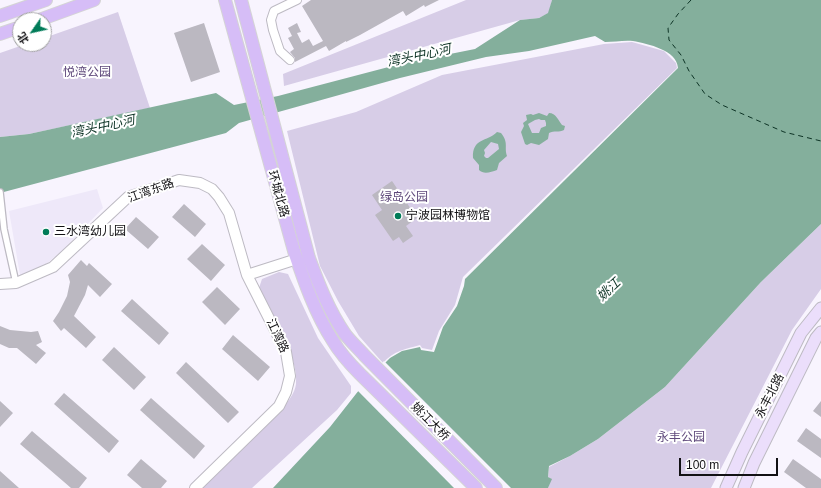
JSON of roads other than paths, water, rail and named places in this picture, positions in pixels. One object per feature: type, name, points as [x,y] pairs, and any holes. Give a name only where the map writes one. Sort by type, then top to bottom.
[{"type":"main road","points":[[52,15],[94,0]]},
{"type":"main road","name":"环城北路","points":[[225,0],[273,177],[306,286],[333,341],[346,359],[360,374]]},
{"type":"main road","name":"环城北路","points":[[241,0],[309,258],[322,294],[346,334],[364,355]]},
{"type":"main road","points":[[0,16],[42,1]]},
{"type":"main road","points":[[0,34],[12,30]]},
{"type":"main road","name":"永丰北路","points":[[726,488],[801,333],[821,308]]},
{"type":"main road","name":"永丰北路","points":[[744,488],[754,464],[816,338],[821,332]]},
{"type":"main road","name":"姚江大桥","points":[[364,355],[496,488]]},
{"type":"main road","name":"姚江大桥","points":[[360,374],[476,488]]},
{"type":"street","points":[[290,60],[280,51],[271,20],[274,11],[297,0]]},
{"type":"street","name":"江湾东路","points":[[0,284],[16,283],[53,267],[128,197],[179,180],[200,183],[212,189],[219,197],[229,213],[247,275]]},
{"type":"street","points":[[0,192],[4,228],[16,283]]},
{"type":"street","points":[[247,275],[297,259]]},
{"type":"street","name":"江湾路","points":[[195,488],[279,406],[286,392],[290,376],[286,352],[247,275]]},
{"type":"water","points":[[552,0],[821,0],[821,224],[761,282],[665,387],[598,439],[570,456],[549,466],[548,477],[552,479],[548,488],[273,488],[330,427],[363,385],[390,358],[402,351],[420,347],[421,350],[434,352],[443,327],[457,306],[465,279],[678,68],[673,57],[667,52],[654,46],[633,41],[605,42],[595,36],[529,51],[486,57],[400,78],[239,123],[226,133],[0,193],[0,137],[29,134],[216,93],[234,105],[278,96],[400,64],[475,49],[520,20],[539,18],[548,13]]},
{"type":"water","points":[[539,113],[547,116],[551,113],[557,117],[562,125],[565,126],[564,130],[549,133],[548,139],[539,145],[531,143],[527,145],[525,144],[521,132],[524,126],[523,123],[527,120],[526,115]],"holes":[[[535,120],[545,120],[546,126],[541,128],[539,133],[532,133],[528,124]]]},
{"type":"water","points":[[497,132],[501,133],[503,136],[506,142],[507,156],[499,163],[497,170],[488,173],[481,172],[479,170],[479,165],[473,158],[473,152],[475,147],[481,141]],"holes":[[[491,142],[498,144],[499,149],[486,158],[484,156],[484,150]]]},
{"type":"place","name":"宁波园林博物馆","points":[[398,216]]},
{"type":"place","name":"三水湾幼儿园","points":[[46,232]]},
{"type":"water label","name":"湾头中心河","points":[[419,56]]},
{"type":"water label","name":"湾头中心河","points":[[103,127]]},
{"type":"water label","name":"姚江","points":[[609,290]]},
{"type":"park label","name":"悦湾公园","points":[[87,73]]},
{"type":"park label","name":"绿岛公园","points":[[404,198]]},
{"type":"park label","name":"永丰公园","points":[[681,438]]}]
